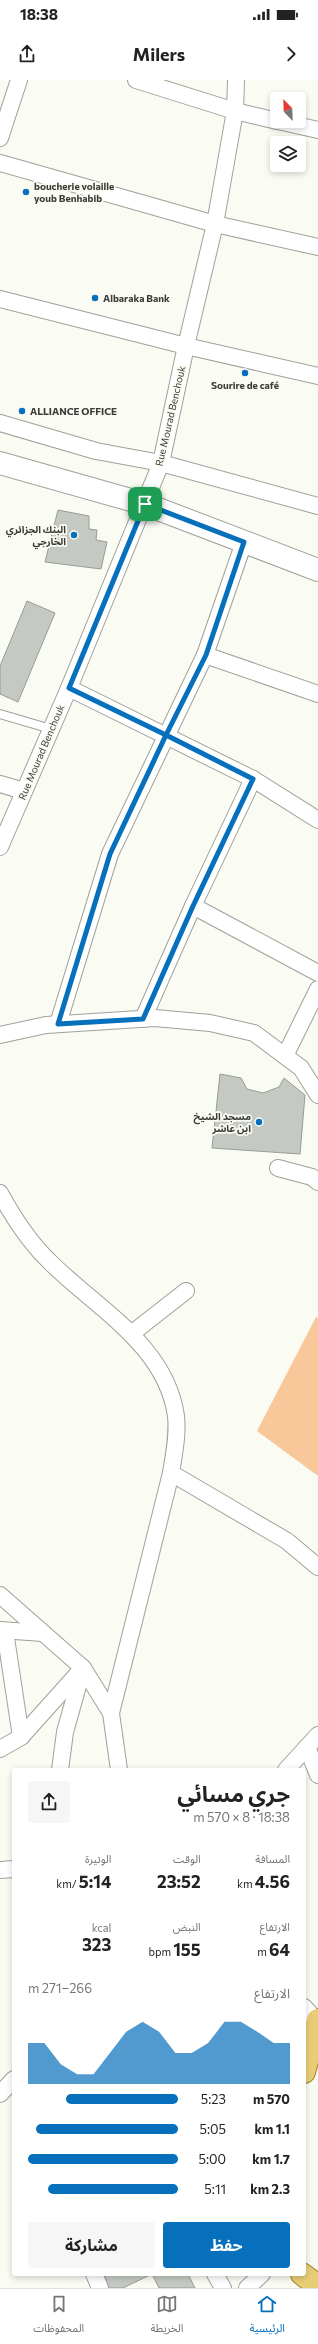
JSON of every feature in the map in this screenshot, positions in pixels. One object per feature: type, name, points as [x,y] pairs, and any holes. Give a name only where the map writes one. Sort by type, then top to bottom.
[{"type":"main road","points":[[0,463],[145,504],[318,570]]},
{"type":"main road","points":[[306,2061],[314,2017]]},
{"type":"main road","points":[[293,2276],[293,2288]]},
{"type":"main road","points":[[305,2276],[318,2286]]},
{"type":"street","points":[[0,138],[19,80]]},
{"type":"street","points":[[136,80],[235,112],[270,120]]},
{"type":"street","name":"Rue Mourad Benchouk","points":[[0,846],[69,688],[161,463],[186,346],[215,224],[235,112],[236,80]]},
{"type":"street","points":[[306,127],[318,130]]},
{"type":"street","points":[[0,163],[215,224],[318,247]]},
{"type":"street","points":[[0,299],[186,346],[318,376]]},
{"type":"street","points":[[0,423],[96,451],[161,463],[318,506]]},
{"type":"street","points":[[58,1024],[110,854],[166,735],[206,655],[244,542]]},
{"type":"street","points":[[206,655],[318,694]]},
{"type":"street","points":[[69,688],[253,779],[318,820]]},
{"type":"street","points":[[143,1019],[193,906],[253,779]]},
{"type":"street","points":[[0,784],[24,791]]},
{"type":"street","points":[[193,906],[318,973]]},
{"type":"street","points":[[285,1056],[318,989]]},
{"type":"street","points":[[0,1035],[46,1025],[58,1024],[143,1019],[210,1022],[254,1033],[301,1068],[318,1095]]},
{"type":"street","points":[[301,1068],[318,1072]]},
{"type":"street","points":[[278,1168],[312,1177],[318,1182]]},
{"type":"street","points":[[0,1193],[10,1212],[49,1261],[131,1334],[159,1369],[171,1395],[176,1416],[176,1438],[171,1473],[111,1713],[119,1768]]},
{"type":"street","points":[[131,1334],[186,1291]]},
{"type":"street","points":[[171,1473],[287,1541],[318,1567]]},
{"type":"street","points":[[0,1595],[83,1668],[111,1713]]},
{"type":"street","points":[[21,1737],[2,1631],[43,1633]]},
{"type":"street","points":[[0,1749],[21,1737],[83,1668]]},
{"type":"street","points":[[60,1768],[65,1732],[83,1668]]},
{"type":"street","points":[[288,1768],[318,1735]]},
{"type":"street","points":[[307,1747],[318,1775]]},
{"type":"street","points":[[0,1870],[12,1869]]},
{"type":"street","points":[[0,2094],[12,2081]]},
{"type":"street","points":[[95,2276],[100,2288]]},
{"type":"street","points":[[216,2276],[223,2288]]},
{"type":"street","points":[[247,2288],[260,2276]]},
{"type":"lane","points":[[0,714],[51,729]]},
{"type":"shaded area","points":[[316,1317],[318,1318],[318,1476],[257,1431]]},
{"type":"building","name":"البنك الجزائري الخارجي","points":[[58,510],[89,516],[89,529],[97,530],[96,540],[107,542],[101,569],[45,562]]},
{"type":"building","points":[[27,601],[55,613],[18,702],[0,694],[0,666]]},
{"type":"building","name":"مسجد الشيخ ابن عاشر","points":[[220,1074],[241,1078],[247,1089],[263,1093],[279,1087],[284,1078],[305,1095],[300,1154],[212,1148]]},
{"type":"building","points":[[105,2276],[148,2276],[123,2288],[109,2288]]},
{"type":"building","points":[[153,2276],[189,2276],[195,2288],[159,2288]]},
{"type":"place","name":"boucherie volaille youb Benhabib","points":[[26,192]]},
{"type":"place","name":"Albaraka Bank","points":[[95,298]]},
{"type":"place","name":"Sourire de café","points":[[245,373]]},
{"type":"place","name":"ALLIANCE OFFICE","points":[[22,411]]},
{"type":"place","name":"البنك الجزائري الخارجي","points":[[74,535]]},
{"type":"place","name":"مسجد الشيخ ابن عاشر","points":[[259,1122]]},
{"type":"route","points":[[145,504],[69,688],[166,735],[110,854],[58,1024],[143,1019],[193,906],[253,779],[166,735],[206,655],[244,542],[145,504]]}]
